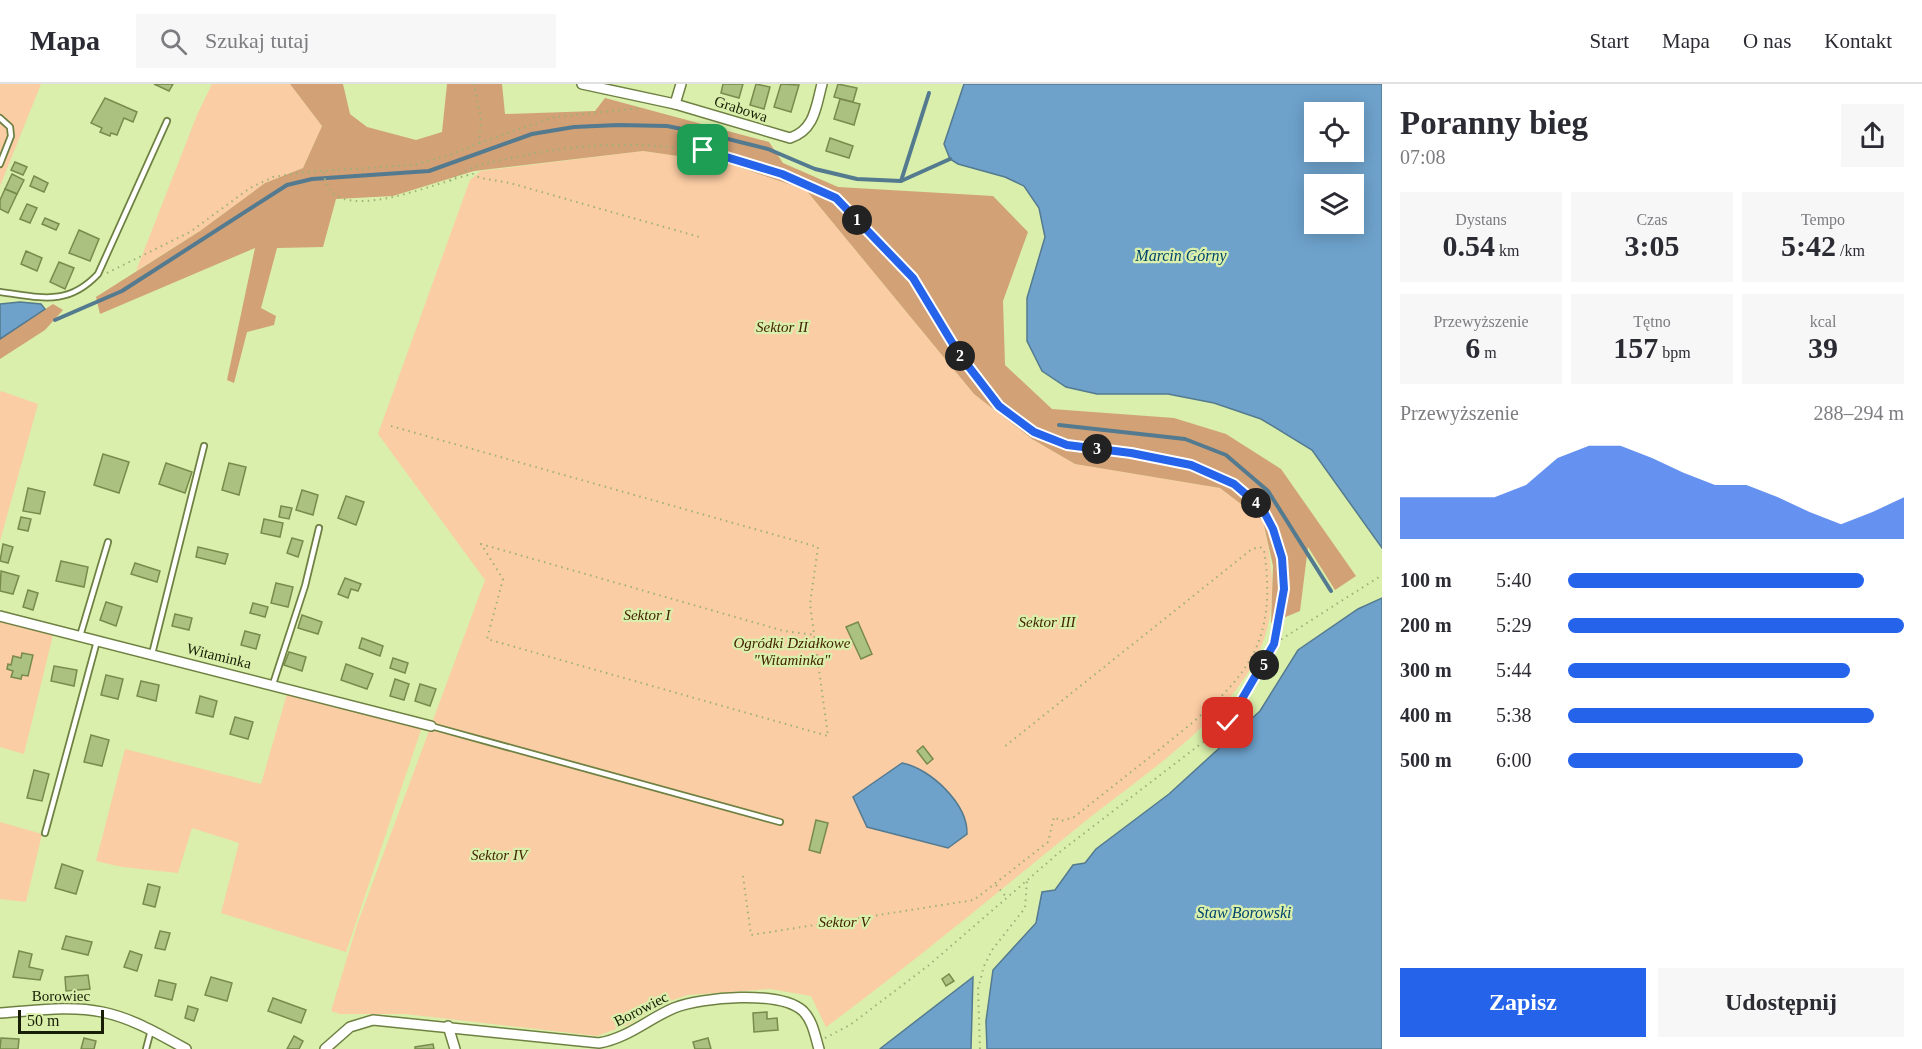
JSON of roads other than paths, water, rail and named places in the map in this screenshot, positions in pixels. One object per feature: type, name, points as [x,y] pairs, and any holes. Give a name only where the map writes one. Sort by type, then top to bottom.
[{"type":"street","name":"Grabowa","points":[[582,84],[675,104],[790,138],[806,130],[811,123],[822,84]]},
{"type":"street","points":[[675,104],[681,84]]},
{"type":"street","name":"Witaminka","points":[[0,616],[431,726]]},
{"type":"street","name":"Borowiec","points":[[325,1049],[344,1030],[367,1021],[448,1026],[599,1043],[624,1036],[667,1012],[687,1004],[769,999],[785,1000],[801,1010],[810,1020],[818,1046]]},
{"type":"street","name":"Borowiec","points":[[0,1013],[94,1011],[117,1016],[151,1030],[186,1049]]},
{"type":"street","points":[[448,1026],[455,1049]]},
{"type":"lane","points":[[0,118],[10,127],[11,136],[0,164]]},
{"type":"lane","points":[[0,292],[37,297],[63,296],[82,290],[98,274],[167,121]]},
{"type":"lane","points":[[152,654],[204,446]]},
{"type":"lane","points":[[273,684],[305,586],[320,528]]},
{"type":"lane","points":[[80,636],[108,542]]},
{"type":"lane","points":[[45,833],[97,641]]},
{"type":"lane","points":[[431,726],[780,822]]},
{"type":"lane","points":[[146,1049],[151,1030]]},
{"type":"water","name":"Marcin Górny","points":[[964,84],[1382,84],[1382,548],[1312,450],[1261,419],[1214,403],[1168,394],[1097,394],[1066,387],[1042,371],[1027,341],[1027,298],[1045,237],[1039,208],[1024,186],[1005,177],[958,164],[950,159],[944,144]]},
{"type":"water","points":[[20,302],[41,304],[45,309],[0,339],[0,304]]},
{"type":"water","name":"Staw Borowski","points":[[1382,598],[1382,1049],[987,1049],[986,1021],[993,970],[1036,923],[1042,892],[1055,890],[1073,865],[1085,863],[1096,849],[1169,794],[1260,711],[1298,650],[1358,609]]},
{"type":"water","points":[[902,763],[913,766],[935,780],[945,789],[961,811],[966,823],[967,834],[948,848],[867,827],[853,797]]},
{"type":"water","points":[[973,977],[971,1049],[880,1049],[881,1048]]},
{"type":"waterway","points":[[901,181],[929,93]]},
{"type":"waterway","points":[[55,320],[122,291],[287,185],[312,179],[429,171],[532,134],[574,127],[667,126],[768,149],[815,169],[857,179],[901,181],[950,159]]},
{"type":"waterway","points":[[1059,425],[1185,439],[1226,455],[1268,491],[1331,591]]},
{"type":"park label","name":"Sektor II","points":[[782,327]]},
{"type":"park label","name":"Sektor I","points":[[647,615]]},
{"type":"park label","name":"Sektor III","points":[[1047,622]]},
{"type":"park label","name":"Ogródki Działkowe \"Witaminka\"","points":[[792,652]]},
{"type":"park label","name":"Sektor IV","points":[[499,855]]},
{"type":"park label","name":"Sektor V","points":[[844,922]]}]
